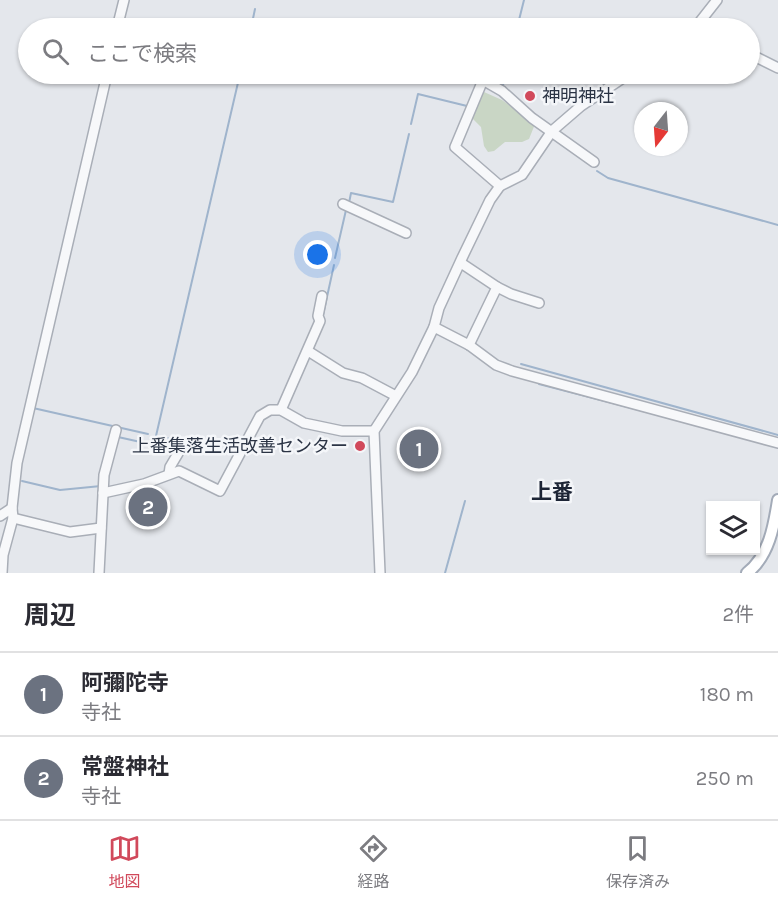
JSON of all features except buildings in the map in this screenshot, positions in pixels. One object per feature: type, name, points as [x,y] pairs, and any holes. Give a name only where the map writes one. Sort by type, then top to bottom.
[{"type":"main road","points":[[747,573],[759,569],[775,521],[778,500]]},
{"type":"street","points":[[120,18],[124,0]]},
{"type":"street","points":[[704,18],[717,0]]},
{"type":"street","points":[[760,59],[778,68]]},
{"type":"street","points":[[2,573],[3,555],[13,519],[17,463],[105,84]]},
{"type":"street","points":[[481,84],[455,147],[500,186]]},
{"type":"street","points":[[490,84],[502,91],[532,118],[594,162]]},
{"type":"street","points":[[380,573],[374,431],[412,372],[434,327],[439,308],[490,200],[500,186],[522,175],[552,131],[581,106],[614,84]]},
{"type":"street","points":[[343,204],[406,232]]},
{"type":"street","points":[[461,263],[497,287],[539,303]]},
{"type":"street","points":[[469,345],[497,287]]},
{"type":"street","points":[[280,410],[320,321],[318,316],[322,296]]},
{"type":"street","points":[[434,327],[469,345],[496,365],[512,371],[778,443]]},
{"type":"street","points":[[308,351],[343,373],[362,378],[396,396]]},
{"type":"street","points":[[104,493],[144,484],[179,471],[220,491],[260,416],[270,410],[280,410],[304,423],[342,431],[374,431]]},
{"type":"street","points":[[99,573],[104,475],[116,430]]},
{"type":"street","points":[[169,474],[170,467],[183,446]]},
{"type":"street","points":[[0,516],[12,508]]},
{"type":"street","points":[[13,519],[70,532],[101,528]]},
{"type":"green space","points":[[484,92],[502,100],[535,124],[529,139],[522,142],[505,142],[494,151],[488,152],[484,146],[481,127],[471,117]]},
{"type":"waterway","points":[[520,18],[524,0]]},
{"type":"waterway","points":[[253,18],[255,9]]},
{"type":"waterway","points":[[156,436],[238,84]]},
{"type":"waterway","points":[[411,124],[418,94],[467,106],[469,103]]},
{"type":"waterway","points":[[349,203],[351,193],[393,202],[409,134]]},
{"type":"waterway","points":[[597,171],[608,178],[778,225]]},
{"type":"waterway","points":[[335,258],[346,210]]},
{"type":"waterway","points":[[323,315],[334,265]]},
{"type":"waterway","points":[[521,364],[778,435]]},
{"type":"waterway","points":[[539,384],[647,412]]},
{"type":"waterway","points":[[33,408],[148,434]]},
{"type":"waterway","points":[[118,437],[154,445]]},
{"type":"waterway","points":[[163,437],[180,442]]},
{"type":"waterway","points":[[108,478],[112,460]]},
{"type":"waterway","points":[[22,481],[60,490],[101,486]]},
{"type":"waterway","points":[[445,573],[465,501]]},
{"type":"place","name":"神明神社","points":[[530,96]]},
{"type":"place","name":"上番集落生活改善センター","points":[[360,446]]},
{"type":"place","name":"阿彌陀寺","points":[[419,449]]},
{"type":"place","name":"常盤神社","points":[[148,507]]},
{"type":"district","name":"上番","points":[[552,492]]}]
